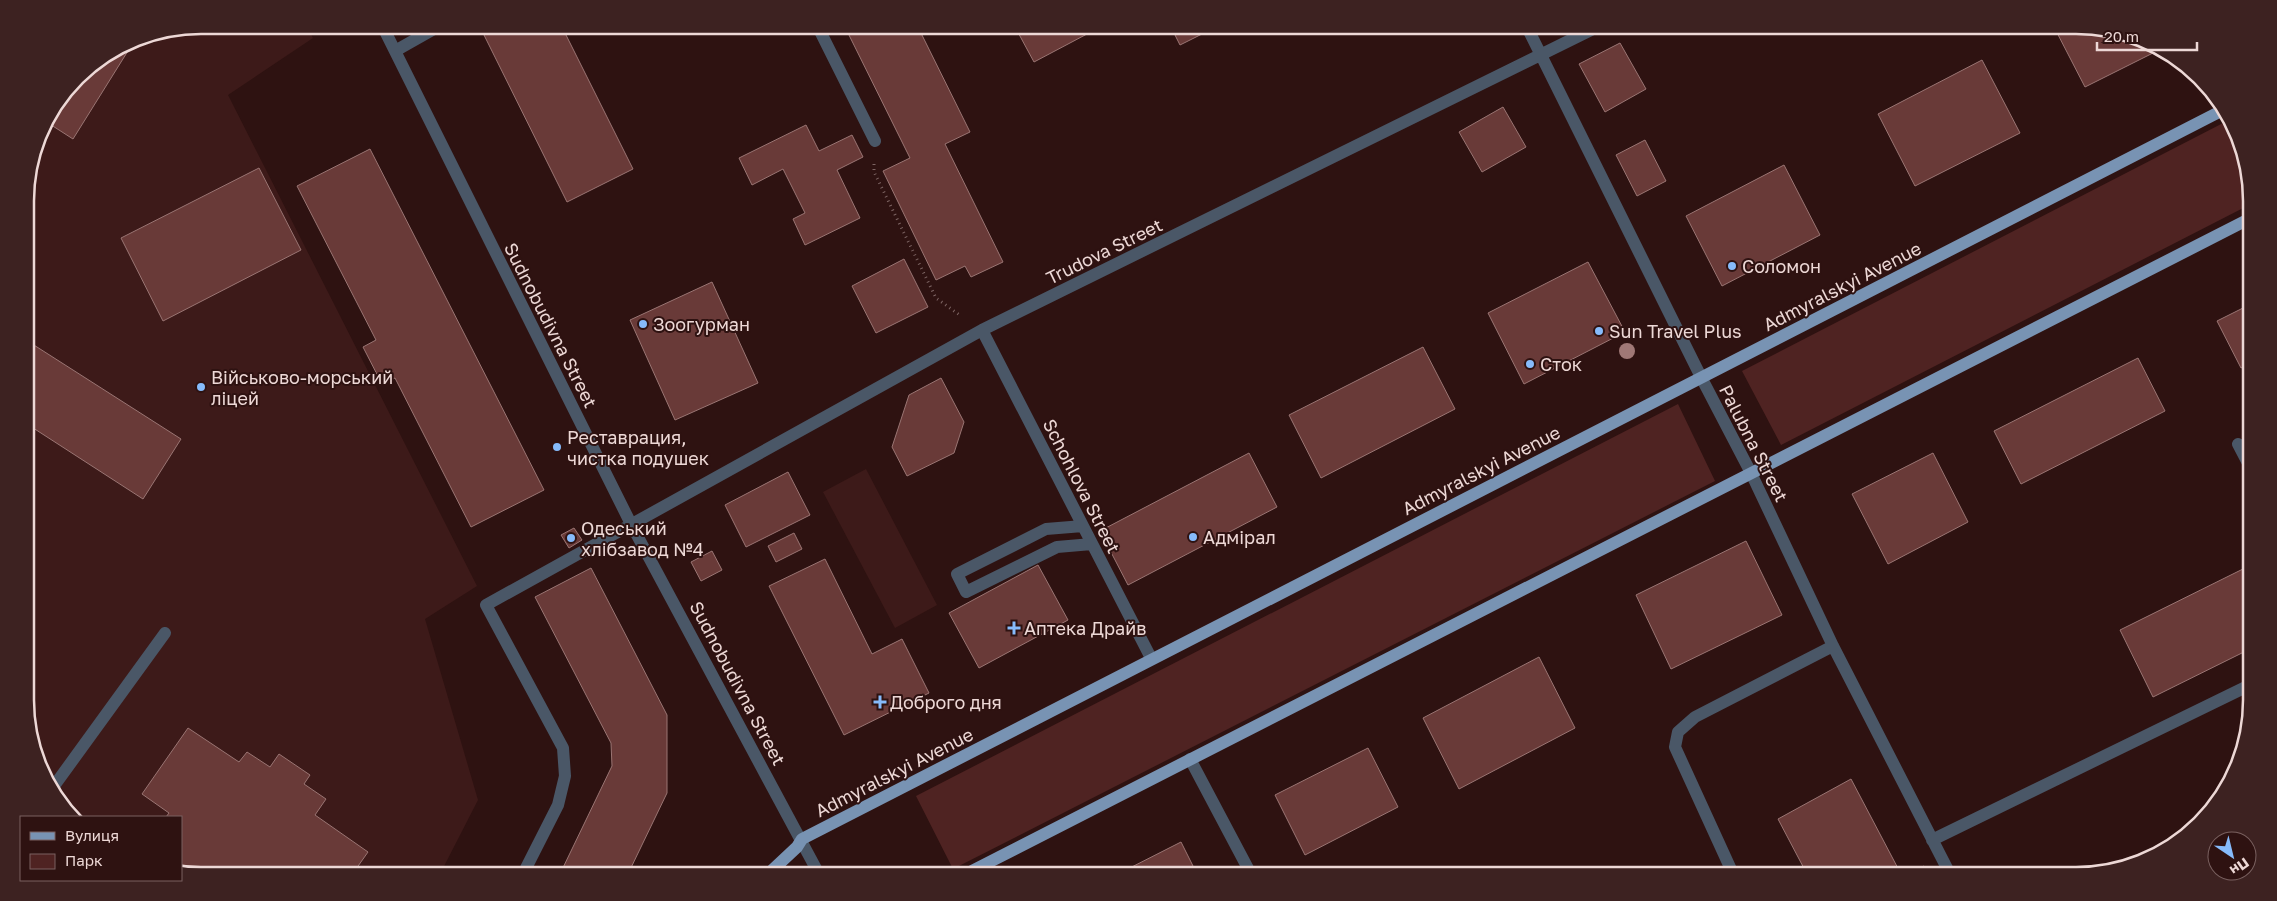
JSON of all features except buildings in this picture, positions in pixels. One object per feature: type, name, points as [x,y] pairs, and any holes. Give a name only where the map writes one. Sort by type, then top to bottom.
[{"type":"main road","name":"Admyralskyi Avenue","points":[[776,867],[797,847],[802,839],[1151,658],[2218,112]]},
{"type":"main road","points":[[980,867],[2243,222]]},
{"type":"street","name":"Sudnobudivna Street","points":[[386,34],[632,524],[816,867]]},
{"type":"street","points":[[394,51],[425,34]]},
{"type":"street","points":[[822,34],[875,141]]},
{"type":"street","name":"Palubna Street","points":[[1531,34],[1701,377],[1751,473],[1833,646],[1946,867]]},
{"type":"street","name":"Trudova Street","points":[[526,867],[558,804],[565,776],[563,748],[486,605],[982,330],[1583,34]]},
{"type":"street","name":"Schohlova Street","points":[[982,330],[1151,658]]},
{"type":"street","points":[[2238,444],[2243,454]]},
{"type":"street","points":[[1083,526],[1046,529],[956,574],[966,592],[1057,546],[1092,544]]},
{"type":"street","points":[[56,783],[164,633]]},
{"type":"street","points":[[1730,867],[1675,747],[1678,732],[1695,717],[1833,646]]},
{"type":"street","points":[[1932,840],[2243,688]]},
{"type":"street","points":[[1190,759],[1247,867]]},
{"type":"path","points":[[875,141],[874,172],[936,298],[982,330]]},
{"type":"shaded area","name":"Військово-морський ліцей","points":[[190,34],[311,34],[313,38],[228,95],[477,586],[425,619],[478,800],[444,867],[197,867],[182,816],[81,816],[62,793],[51,774],[37,733],[34,711],[35,179],[39,157],[46,137],[68,99],[91,75],[127,51],[157,39]]},
{"type":"shaded area","points":[[866,469],[937,605],[895,628],[823,492]]},
{"type":"green space","points":[[2224,123],[2231,137],[2238,157],[2242,179],[2243,208],[1781,445],[1742,371]]},
{"type":"green space","points":[[1678,404],[1715,481],[957,867],[952,867],[916,796]]},
{"type":"place","name":"Соломон","points":[[1732,266]]},
{"type":"place","name":"Зоогурман","points":[[643,324]]},
{"type":"place","name":"Sun Travel Plus","points":[[1599,331]]},
{"type":"place","name":"Сток","points":[[1530,364]]},
{"type":"place","name":"Військово-морський ліцей","points":[[201,387]]},
{"type":"place","name":"Реставрация, чистка подушек","points":[[557,447]]},
{"type":"place","name":"Адмірал","points":[[1193,537]]},
{"type":"place","name":"Одеський хлібзавод №4","points":[[571,538]]},
{"type":"place","name":"Аптека Драйв","points":[[1014,628]]},
{"type":"place","name":"Доброго дня","points":[[880,702]]}]
